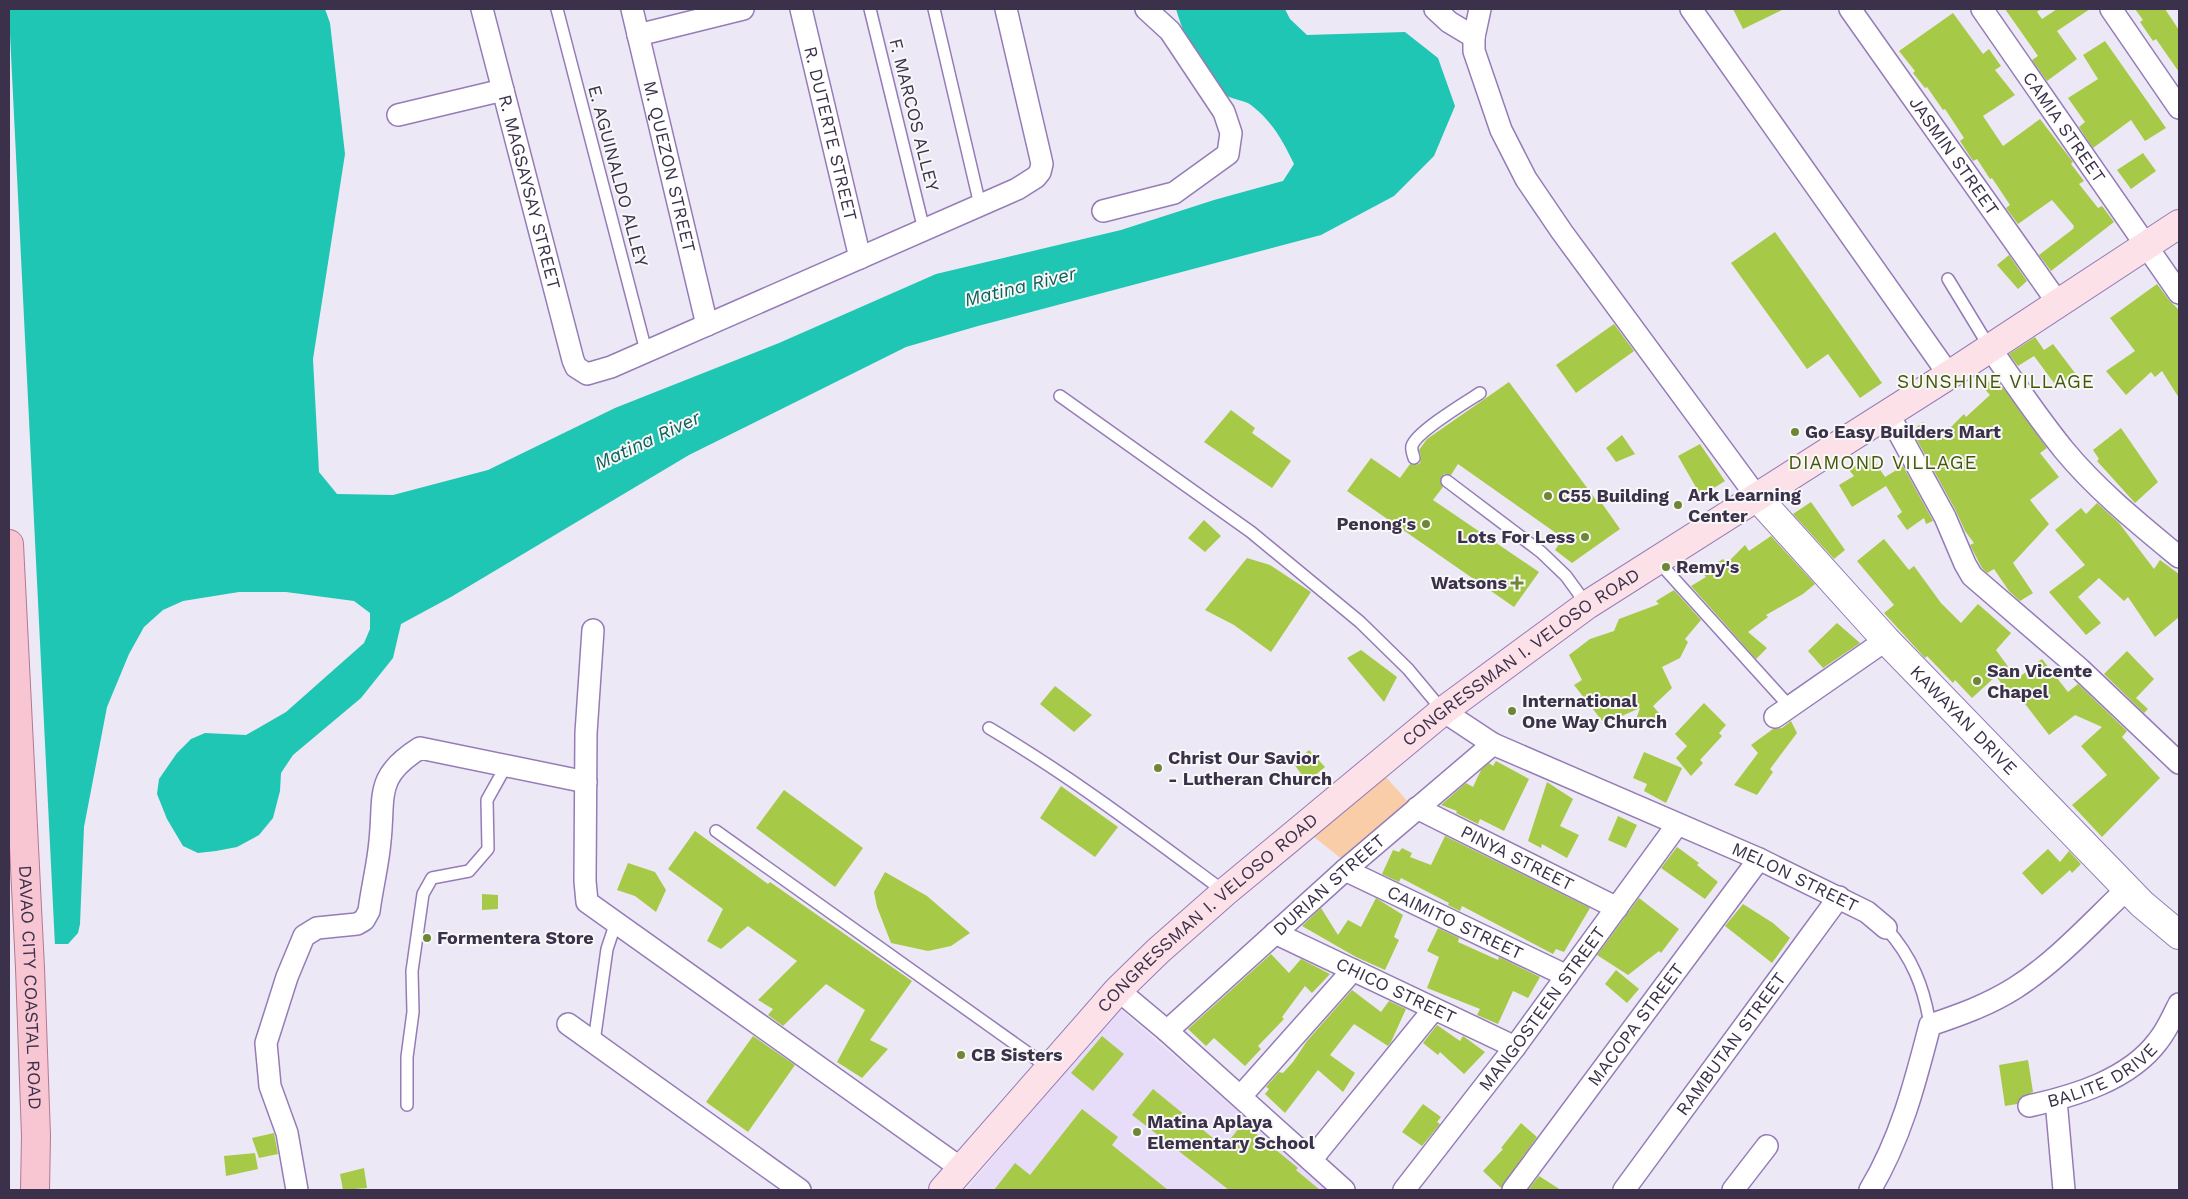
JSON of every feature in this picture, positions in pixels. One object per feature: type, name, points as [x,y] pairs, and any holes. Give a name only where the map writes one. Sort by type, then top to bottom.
[{"type":"main road","name":"CONGRESSMAN I. VELOSO ROAD","points":[[952,1184],[1118,990],[1158,950],[1443,711],[1587,605],[1949,375],[2179,224]]},
{"type":"main road","name":"DAVAO CITY COASTAL ROAD","points":[[9,544],[30,968],[36,1136],[35,1190]]},
{"type":"street","name":"R. MAGSAYSAY STREET","points":[[482,9],[573,360],[581,373],[594,374],[646,351]]},
{"type":"street","name":"M. QUEZON STREET","points":[[632,9],[707,325]]},
{"type":"street","points":[[638,35],[743,9]]},
{"type":"street","name":"R. DUTERTE STREET","points":[[801,9],[860,258]]},
{"type":"street","points":[[646,351],[980,206],[1024,185],[1036,177],[1040,172],[1042,164],[1006,9]]},
{"type":"street","points":[[1103,211],[1174,193],[1228,154],[1231,133],[1224,112],[1170,30],[1146,9]]},
{"type":"street","points":[[1435,9],[1449,22],[1474,37]]},
{"type":"street","points":[[1480,9],[1474,37],[1474,51],[1501,130],[1526,179],[1562,232],[1756,497]]},
{"type":"street","points":[[1691,9],[1949,375]]},
{"type":"street","name":"JASMIN STREET","points":[[1850,9],[2058,302]]},
{"type":"street","name":"CAMIA STREET","points":[[1982,9],[2179,293]]},
{"type":"street","points":[[2111,9],[2179,108]]},
{"type":"street","points":[[398,115],[503,90]]},
{"type":"street","points":[[1990,348],[2041,421],[2066,452],[2096,484],[2179,557]]},
{"type":"street","points":[[1888,413],[1945,517],[1972,576],[2080,669],[2179,763]]},
{"type":"street","name":"KAWAYAN DRIVE","points":[[1756,497],[1886,640],[2127,889],[2179,935]]},
{"type":"street","points":[[593,630],[586,732],[585,881],[587,902],[616,922],[952,1184]]},
{"type":"street","points":[[1782,712],[1886,640]]},
{"type":"street","name":"MELON STREET","points":[[1443,711],[1493,744],[1759,859],[1867,912],[1886,928]]},
{"type":"street","name":"DURIAN STREET","points":[[1167,1031],[1345,870],[1493,744]]},
{"type":"street","points":[[296,1190],[287,1132],[270,1086],[266,1043],[274,1013],[302,939],[317,928],[357,924],[367,916],[380,841],[382,792],[391,772],[404,759],[420,748],[586,782]]},
{"type":"street","name":"PINYA STREET","points":[[1417,808],[1617,908]]},
{"type":"street","name":"MANGOSTEEN STREET","points":[[1404,1190],[1515,1047],[1677,825]]},
{"type":"street","name":"MACOPA STREET","points":[[1513,1190],[1759,859]]},
{"type":"street","name":"CAIMITO STREET","points":[[1345,870],[1568,976]]},
{"type":"street","points":[[1930,1025],[1975,1010],[2015,988],[2039,970],[2127,889]]},
{"type":"street","name":"RAMBUTAN STREET","points":[[1624,1190],[1839,897]]},
{"type":"street","name":"CHICO STREET","points":[[1275,933],[1515,1047]]},
{"type":"street","points":[[1241,1096],[1353,970]]},
{"type":"street","points":[[1118,990],[1241,1096],[1344,1190]]},
{"type":"street","name":"BALITE DRIVE","points":[[2029,1106],[2056,1100],[2082,1091],[2132,1066],[2158,1042],[2179,1004]]},
{"type":"street","points":[[1311,1160],[1434,1009]]},
{"type":"street","points":[[568,1024],[800,1190]]},
{"type":"street","name":"MELON STREET","points":[[1870,1190],[1886,1163],[1900,1132],[1930,1025]]},
{"type":"street","points":[[2056,1100],[2064,1190]]},
{"type":"street","points":[[1733,1190],[1767,1146]]},
{"type":"lane","name":"E. AGUINALDO ALLEY","points":[[557,9],[646,351]]},
{"type":"lane","name":"F. MARCOS ALLEY","points":[[870,9],[924,230]]},
{"type":"lane","points":[[934,9],[980,206]]},
{"type":"lane","points":[[1948,279],[1990,348]]},
{"type":"lane","points":[[1414,458],[1412,450],[1415,440],[1429,427],[1480,393]]},
{"type":"lane","points":[[1060,396],[1251,532],[1360,622],[1408,669],[1443,711]]},
{"type":"lane","points":[[1446,481],[1541,552],[1566,576],[1587,605]]},
{"type":"lane","points":[[1657,560],[1782,712]]},
{"type":"lane","points":[[989,728],[1082,786],[1225,892]]},
{"type":"lane","points":[[407,1105],[407,1056],[413,1012],[412,971],[423,894],[432,878],[469,872],[488,849],[487,800],[506,766]]},
{"type":"lane","points":[[716,831],[1049,1069]]},
{"type":"lane","points":[[594,1042],[607,949],[616,922]]},
{"type":"lane","name":"MELON STREET","points":[[1886,928],[1900,944],[1912,963],[1921,984],[1930,1025]]},
{"type":"shaded area","points":[[1384,775],[1410,804],[1343,860],[1313,836]]},
{"type":"shaded area","name":"Matina Aplaya Elementary School","points":[[1119,1008],[1328,1190],[971,1190],[967,1188]]},
{"type":"water","name":"Matina River","points":[[9,9],[325,9],[330,23],[345,154],[313,359],[319,472],[337,494],[393,495],[488,470],[615,408],[779,343],[936,274],[1121,230],[1214,200],[1283,181],[1294,164],[1281,139],[1265,118],[1251,105],[1226,95],[1208,77],[1189,44],[1176,9],[1285,9],[1290,19],[1307,35],[1405,32],[1438,58],[1455,106],[1434,156],[1394,196],[1321,235],[978,326],[906,347],[689,455],[451,597],[401,624],[393,658],[361,698],[293,755],[281,773],[280,791],[273,818],[259,835],[237,847],[198,853],[183,846],[167,819],[157,794],[159,779],[177,753],[191,739],[205,733],[246,735],[286,712],[364,643],[370,629],[370,613],[354,601],[286,592],[239,592],[183,601],[163,610],[144,627],[129,654],[107,707],[84,827],[78,933],[68,944],[9,944]]},
{"type":"pier","points":[[9,14],[55,946],[9,946]]},
{"type":"building","points":[[1733,9],[1784,9],[1743,29]]},
{"type":"building","points":[[2005,9],[2041,9],[2037,12],[2042,19],[2057,9],[2090,9],[2057,31],[2077,59],[2047,81],[2032,60],[2038,56]]},
{"type":"building","points":[[2135,9],[2165,9],[2179,30],[2179,72],[2156,39],[2153,41],[2140,22],[2143,20]]},
{"type":"building","points":[[1953,13],[1983,54],[1989,49],[2001,66],[1995,70],[2015,95],[1983,116],[2003,146],[2040,119],[2073,162],[2071,164],[2084,181],[2079,184],[2098,208],[2102,206],[2114,222],[2051,271],[2039,255],[2073,229],[2074,226],[2052,200],[2018,224],[2006,208],[2010,205],[1992,178],[1990,179],[1977,159],[1973,161],[1960,141],[1964,138],[1945,109],[1943,110],[1927,87],[1925,88],[1913,73],[1915,71],[1899,51]]},
{"type":"building","points":[[2105,41],[2166,128],[2145,141],[2131,120],[2093,148],[2079,127],[2085,122],[2068,98],[2098,79],[2083,55]]},
{"type":"building","points":[[2143,153],[2156,171],[2131,189],[2117,170]]},
{"type":"building","points":[[1775,232],[1882,383],[1860,398],[1828,354],[1807,369],[1731,263]]},
{"type":"building","points":[[2009,255],[2027,281],[2018,289],[1997,265]]},
{"type":"building","points":[[2157,284],[2179,310],[2179,398],[2162,371],[2155,377],[2151,372],[2126,395],[2106,371],[2135,351],[2110,318]]},
{"type":"building","points":[[1614,324],[1634,351],[1576,393],[1556,365]]},
{"type":"building","points":[[2035,337],[2044,350],[2053,344],[2075,373],[2057,387],[2034,356],[2018,366],[2009,354]]},
{"type":"building","points":[[1995,376],[2047,448],[2040,453],[2059,477],[2030,500],[2049,524],[2013,563],[2033,593],[2020,601],[2009,591],[1994,569],[1987,573],[1982,568],[1970,545],[1974,543],[1965,531],[1912,431],[1923,422],[1937,441],[1964,414],[1966,417],[1990,395],[1983,387]]},
{"type":"building","name":"C55 Building","points":[[1509,382],[1599,504],[1601,502],[1620,529],[1572,563],[1555,550],[1563,538],[1458,464],[1451,475],[1444,474],[1440,481],[1443,487],[1433,500],[1539,572],[1514,607],[1347,491],[1371,458],[1400,478],[1410,464],[1416,465],[1420,463],[1421,456],[1419,450],[1427,439]]},
{"type":"building","points":[[1231,410],[1255,428],[1252,433],[1291,461],[1272,488],[1204,442]]},
{"type":"building","points":[[2121,428],[2158,482],[2135,503],[2097,461],[2099,459],[2093,450]]},
{"type":"building","points":[[1622,435],[1635,454],[1616,462],[1606,448]]},
{"type":"building","points":[[1700,444],[1725,481],[1701,496],[1678,456]]},
{"type":"building","points":[[1871,456],[1885,477],[1903,466],[1933,521],[1926,524],[1924,518],[1907,530],[1897,516],[1902,512],[1886,486],[1852,507],[1839,485],[1854,476],[1849,470]]},
{"type":"building","points":[[1811,502],[1845,550],[1834,559],[1793,514]]},
{"type":"building","points":[[2097,503],[2119,523],[2154,569],[2160,560],[2179,574],[2179,617],[2155,637],[2128,597],[2124,601],[2099,578],[2078,597],[2101,623],[2086,635],[2049,592],[2085,565],[2055,530],[2081,508],[2086,514]]},
{"type":"building","points":[[1204,520],[1221,536],[1205,552],[1188,538]]},
{"type":"building","points":[[1771,536],[1815,584],[1803,594],[1766,615],[1768,617],[1748,632],[1767,648],[1756,659],[1691,586],[1706,577],[1702,572],[1723,559],[1727,563],[1745,545],[1749,551]]},
{"type":"building","points":[[1884,539],[1909,570],[1914,566],[1941,603],[1961,623],[1978,604],[2011,633],[1996,650],[2017,679],[2042,659],[2068,692],[2078,684],[2127,731],[2122,737],[2160,778],[2102,837],[2072,805],[2107,775],[2081,746],[2102,727],[2075,715],[2049,735],[2019,696],[2013,700],[1996,676],[1972,698],[1955,680],[1953,683],[1927,656],[1925,658],[1884,613],[1894,605],[1857,561]]},
{"type":"building","points":[[1247,558],[1270,565],[1311,592],[1271,652],[1234,625],[1205,610]]},
{"type":"building","points":[[1674,590],[1701,620],[1685,639],[1688,642],[1680,658],[1662,667],[1672,688],[1653,706],[1663,718],[1649,726],[1641,717],[1634,725],[1640,708],[1608,722],[1603,722],[1574,685],[1582,680],[1569,655],[1590,639],[1614,631],[1619,619],[1659,604],[1656,601]]},
{"type":"building","points":[[1837,623],[1860,643],[1823,668],[1808,651]]},
{"type":"building","points":[[1361,650],[1397,677],[1384,702],[1347,658]]},
{"type":"building","points":[[2127,651],[2154,679],[2136,698],[2148,709],[2144,713],[2104,674]]},
{"type":"building","points":[[1055,686],[1092,715],[1074,732],[1040,704]]},
{"type":"building","points":[[1704,703],[1726,725],[1719,733],[1722,736],[1700,760],[1703,763],[1691,776],[1676,758],[1687,746],[1675,734]]},
{"type":"building","points":[[1791,721],[1797,733],[1770,769],[1773,772],[1757,795],[1734,785],[1758,753],[1751,745],[1773,729],[1782,728]]},
{"type":"building","points":[[1309,750],[1325,767],[1307,782],[1294,764]]},
{"type":"building","points":[[1644,752],[1682,768],[1666,803],[1644,791],[1647,784],[1633,778]]},
{"type":"building","points":[[1496,761],[1529,779],[1504,831],[1480,819],[1478,824],[1456,813],[1457,811],[1441,805],[1466,783],[1473,787],[1481,770],[1489,763],[1493,766]]},
{"type":"building","points":[[1547,782],[1573,799],[1560,826],[1579,835],[1567,858],[1542,844],[1541,848],[1528,841]]},
{"type":"building","points":[[1061,786],[1118,827],[1095,857],[1040,818]]},
{"type":"building","points":[[784,790],[863,848],[835,887],[756,828]]},
{"type":"building","points":[[1618,816],[1637,825],[1626,848],[1608,840]]},
{"type":"building","points":[[695,831],[768,884],[770,882],[912,981],[870,1040],[888,1049],[862,1078],[837,1062],[865,1010],[826,984],[783,1026],[768,1015],[773,1009],[758,1000],[797,961],[748,926],[721,949],[707,941],[723,909],[668,869]]},
{"type":"building","points":[[1445,836],[1590,908],[1564,952],[1556,949],[1553,954],[1462,906],[1460,911],[1448,905],[1449,903],[1401,878],[1399,882],[1382,874],[1393,850],[1399,852],[1402,848],[1412,853],[1410,857],[1431,865]]},
{"type":"building","points":[[1677,847],[1699,863],[1697,865],[1718,882],[1705,899],[1661,868]]},
{"type":"building","points":[[2048,849],[2060,862],[2069,851],[2081,864],[2072,873],[2070,870],[2042,895],[2022,873]]},
{"type":"building","points":[[628,863],[655,872],[666,890],[656,912],[635,896],[617,890]]},
{"type":"building","points":[[885,872],[927,896],[970,933],[951,946],[928,951],[891,943],[877,907],[874,892]]},
{"type":"building","points":[[482,894],[498,895],[498,909],[482,910]]},
{"type":"building","points":[[1376,898],[1403,915],[1394,937],[1399,940],[1385,970],[1356,957],[1302,926],[1321,908],[1338,935],[1348,920],[1361,927]]},
{"type":"building","points":[[1639,898],[1679,929],[1661,953],[1659,951],[1628,975],[1597,955]]},
{"type":"building","points":[[1743,904],[1773,923],[1790,938],[1772,963],[1725,926]]},
{"type":"building","points":[[1438,928],[1459,938],[1458,942],[1498,960],[1499,957],[1540,977],[1528,998],[1513,991],[1498,1024],[1477,1015],[1480,1009],[1427,988],[1439,957],[1427,951]]},
{"type":"building","points":[[1271,954],[1289,973],[1301,959],[1330,974],[1312,993],[1305,986],[1282,1017],[1284,1019],[1258,1046],[1261,1049],[1245,1066],[1214,1038],[1206,1046],[1188,1029]]},
{"type":"building","points":[[1616,970],[1639,989],[1627,1003],[1605,984]]},
{"type":"building","points":[[1352,990],[1381,1012],[1389,1001],[1406,1009],[1391,1042],[1388,1046],[1354,1024],[1330,1055],[1355,1073],[1343,1092],[1318,1070],[1285,1113],[1265,1094],[1269,1089],[1266,1087],[1279,1072],[1283,1073],[1293,1062],[1307,1041]]},
{"type":"building","points":[[1437,1025],[1460,1041],[1463,1036],[1485,1052],[1464,1074],[1440,1052],[1438,1055],[1423,1043]]},
{"type":"building","points":[[753,1036],[795,1065],[748,1132],[706,1102]]},
{"type":"building","points":[[1102,1036],[1124,1054],[1093,1091],[1071,1073]]},
{"type":"building","points":[[2028,1060],[2033,1092],[2021,1097],[2017,1104],[2005,1106],[1999,1065]]},
{"type":"building","points":[[1153,1089],[1224,1147],[1243,1123],[1298,1168],[1296,1170],[1320,1190],[1229,1190],[1132,1115]]},
{"type":"building","points":[[1423,1104],[1441,1117],[1437,1122],[1440,1124],[1422,1146],[1402,1132]]},
{"type":"building","points":[[1082,1109],[1118,1137],[1112,1145],[1168,1190],[994,1190],[1015,1163],[1030,1175]]},
{"type":"building","points":[[1521,1123],[1537,1137],[1501,1188],[1483,1171],[1503,1149],[1501,1148]]},
{"type":"building","points":[[274,1133],[278,1154],[259,1158],[252,1138]]},
{"type":"building","points":[[255,1153],[258,1169],[226,1176],[224,1156]]},
{"type":"building","points":[[364,1168],[367,1188],[343,1190],[340,1174]]},
{"type":"building","points":[[1539,1176],[1561,1190],[1528,1190]]},
{"type":"place","name":"Go Easy Builders Mart","points":[[1795,432]]},
{"type":"place","name":"C55 Building","points":[[1548,496]]},
{"type":"place","name":"Ark Learning Center","points":[[1678,505]]},
{"type":"place","name":"Penong's","points":[[1426,524]]},
{"type":"place","name":"Lots For Less","points":[[1585,537]]},
{"type":"place","name":"Remy's","points":[[1666,567]]},
{"type":"place","name":"Watsons","points":[[1517,583]]},
{"type":"place","name":"San Vicente Chapel","points":[[1977,681]]},
{"type":"place","name":"International One Way Church","points":[[1512,711]]},
{"type":"place","name":"Christ Our Savior - Lutheran Church","points":[[1158,768]]},
{"type":"place","name":"Formentera Store","points":[[427,938]]},
{"type":"place","name":"CB Sisters","points":[[961,1055]]},
{"type":"place","name":"Matina Aplaya Elementary School","points":[[1137,1132]]},
{"type":"district","name":"SUNSHINE VILLAGE","points":[[1996,381]]},
{"type":"district","name":"DIAMOND VILLAGE","points":[[1883,462]]}]
